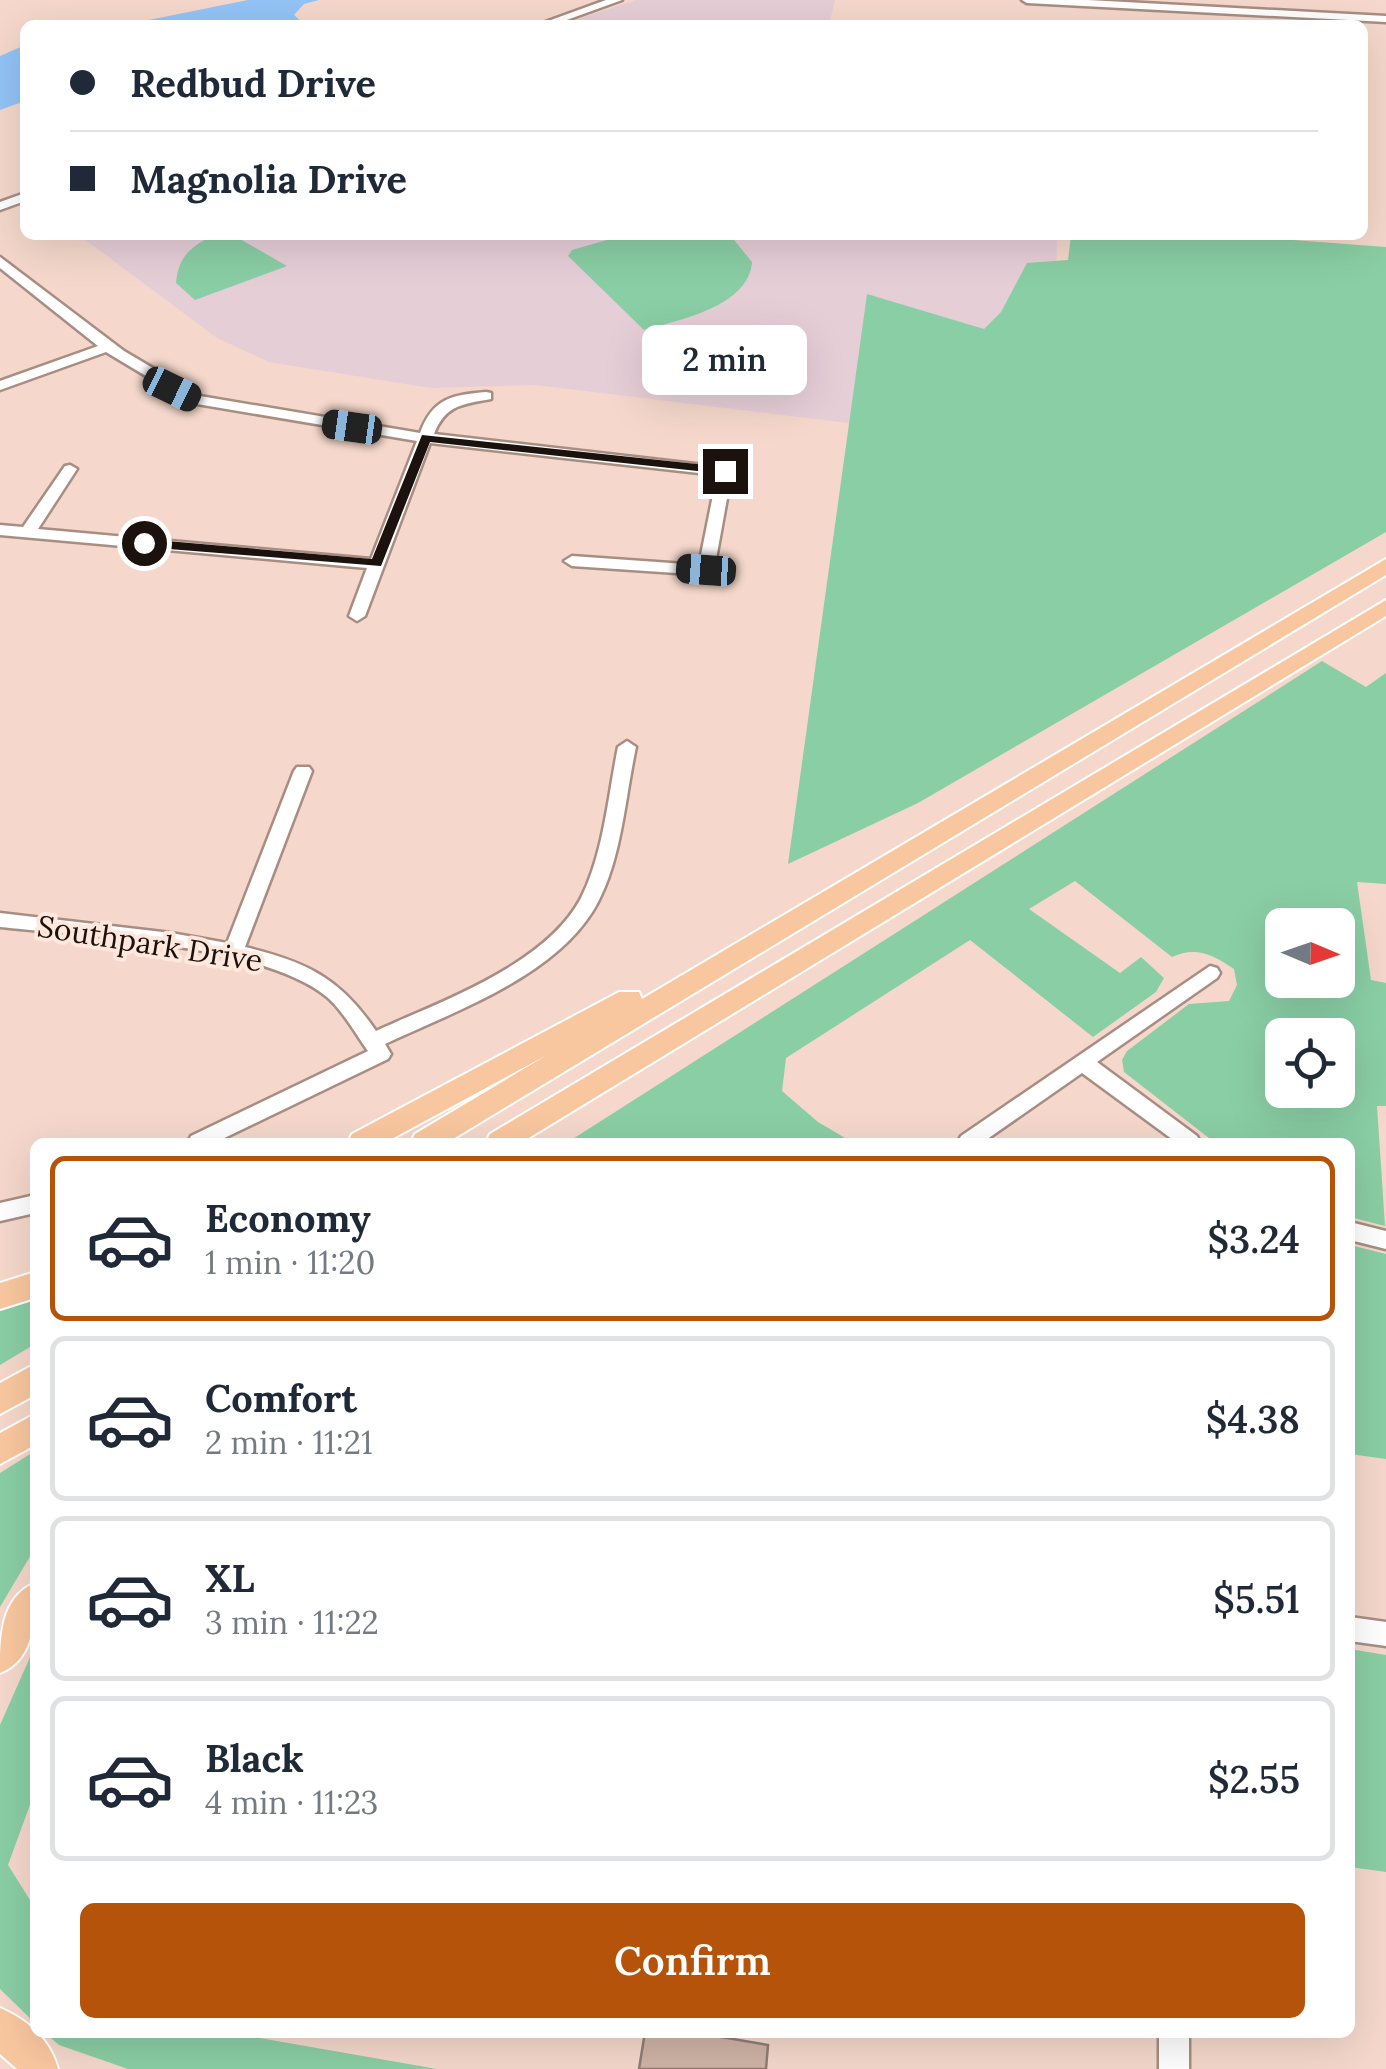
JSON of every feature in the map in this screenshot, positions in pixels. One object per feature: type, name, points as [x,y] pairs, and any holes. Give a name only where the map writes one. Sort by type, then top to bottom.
[{"type":"highway","points":[[433,1138],[1386,566]]},
{"type":"highway","points":[[507,1138],[1386,606]]},
{"type":"highway","points":[[369,1138],[660,982],[775,931]]},
{"type":"highway","points":[[535,1138],[810,952]]},
{"type":"highway","points":[[0,1296],[30,1287]]},
{"type":"highway","points":[[0,1400],[30,1381]]},
{"type":"highway","points":[[0,1450],[30,1431]]},
{"type":"highway","points":[[0,1656],[30,1606]]},
{"type":"highway","points":[[0,2028],[35,2058],[38,2069]]},
{"type":"street","points":[[557,20],[617,0]]},
{"type":"street","points":[[1027,0],[1386,19]]},
{"type":"street","points":[[0,261],[110,346],[172,389],[196,400],[241,411],[426,438],[725,471],[706,570],[572,561]]},
{"type":"street","points":[[0,288],[24,280]]},
{"type":"street","points":[[0,386],[110,346]]},
{"type":"street","points":[[357,616],[433,417],[444,405],[466,396],[486,396]]},
{"type":"street","points":[[28,532],[70,469]]},
{"type":"street","points":[[0,530],[376,564]]},
{"type":"street","points":[[206,1138],[376,1048],[535,958],[560,938],[588,903],[626,747]]},
{"type":"street","points":[[234,951],[303,771]]},
{"type":"street","name":"Southpark Drive","points":[[0,920],[234,951],[294,968],[333,990],[376,1048]]},
{"type":"street","points":[[974,1138],[1210,973]]},
{"type":"street","points":[[1084,1063],[1185,1138]]},
{"type":"street","points":[[0,1212],[30,1205]]},
{"type":"street","points":[[1355,1232],[1386,1240]]},
{"type":"street","points":[[1355,1630],[1386,1634]]},
{"type":"street","points":[[1174,2038],[1174,2069]]},
{"type":"shaded area","points":[[636,0],[835,0],[830,20],[575,20]]},
{"type":"shaded area","points":[[86,240],[1057,240],[1054,448],[535,385],[430,388],[269,362],[217,338]]},
{"type":"green space","points":[[206,240],[242,240],[287,266],[195,300],[176,283],[183,259]]},
{"type":"green space","points":[[607,240],[734,240],[752,262],[748,277],[726,300],[644,330],[568,256],[572,250]]},
{"type":"green space","points":[[1070,240],[1292,240],[1386,247],[1386,532],[918,803],[788,864],[867,294],[984,329],[1001,312],[1027,263],[1068,260]]},
{"type":"green space","points":[[1322,661],[1366,687],[1386,673],[1386,884],[1357,882],[1371,980],[1386,983],[1386,1106],[1377,1106],[1385,1226],[1355,1218],[1355,1138],[1209,1138],[1124,1072],[1122,1060],[1127,1051],[1189,1004],[1229,1001],[1237,985],[1234,969],[1204,954],[1189,952],[1172,957],[1075,881],[1029,909],[1120,973],[1141,957],[1164,978],[1156,992],[1093,1037],[970,940],[786,1058],[782,1091],[818,1122],[845,1138],[574,1138]]},
{"type":"green space","points":[[1355,1246],[1386,1254],[1386,1459],[1355,1455]]},
{"type":"green space","points":[[30,1295],[30,1347],[0,1365],[0,1304]]},
{"type":"green space","points":[[30,1454],[30,1556],[0,1607],[0,1473]]},
{"type":"green space","points":[[1355,1650],[1386,1655],[1386,1872],[1355,1868]]},
{"type":"green space","points":[[30,1657],[30,1805],[8,1865],[30,1900],[30,2018],[0,1989],[0,1725]]},
{"type":"green space","points":[[51,2038],[260,2038],[437,2069],[128,2069],[59,2045]]},
{"type":"water","points":[[248,0],[319,0],[304,4],[294,15],[300,20],[149,20]]},
{"type":"water","points":[[20,47],[20,103],[0,110],[0,56]]},
{"type":"building","points":[[644,2038],[727,2038],[768,2045],[766,2069],[639,2069]]},
{"type":"route","points":[[144,543],[376,564],[426,438],[725,471]]}]
